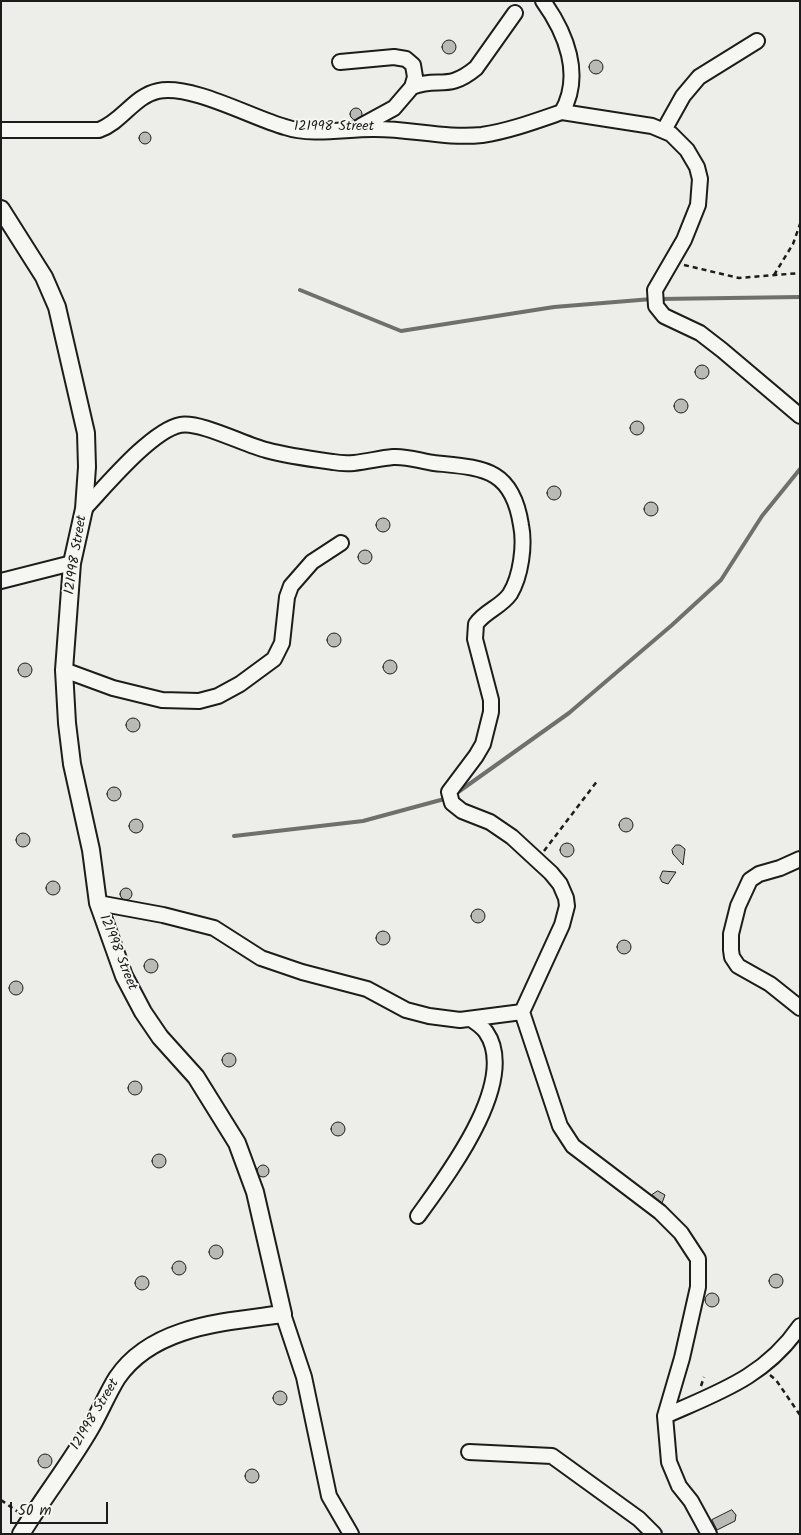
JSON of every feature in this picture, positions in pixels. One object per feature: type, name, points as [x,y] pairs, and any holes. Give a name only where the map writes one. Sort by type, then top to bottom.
[{"type":"street","points":[[543,1],[564,39],[571,61],[572,88],[562,112],[611,118],[664,130],[679,141],[697,167],[700,179],[698,205],[684,240],[655,290],[654,300],[658,311],[700,333],[800,416]]},
{"type":"street","points":[[412,87],[453,83],[468,75],[476,68],[515,13]]},
{"type":"street","points":[[664,130],[683,96],[699,77],[757,41]]},
{"type":"street","points":[[340,62],[403,58],[413,65],[415,77],[412,87],[394,108],[377,119],[353,129]]},
{"type":"street","name":"121998 Street","points":[[1,130],[99,130],[113,124],[147,95],[169,90],[238,108],[286,128],[323,131],[353,129],[481,135],[562,112]]},
{"type":"street","name":"121998 Street","points":[[2,213],[44,277],[57,307],[86,433],[87,467],[84,509],[72,563],[64,670],[67,724],[72,764],[91,850],[98,903],[124,976],[143,1012],[160,1038],[196,1077],[237,1143],[255,1192],[283,1314],[190,1329],[173,1335],[134,1360],[118,1377],[90,1429],[25,1527]]},
{"type":"street","points":[[84,509],[144,447],[166,431],[181,425],[203,429],[265,450],[333,462],[364,463],[393,457],[478,468],[496,475],[509,490],[520,517],[523,532],[517,577],[510,594],[476,624],[475,639],[491,700],[491,712],[483,744],[449,792],[455,808],[490,822],[501,829],[537,860],[560,884],[567,906],[562,926],[522,1012],[560,1126],[573,1146],[660,1212],[681,1233],[698,1259],[698,1287],[682,1358],[665,1416],[669,1462],[679,1486],[691,1501],[709,1534]]},
{"type":"street","points":[[64,670],[113,688],[162,700],[199,701],[218,696],[236,686],[274,659],[282,643],[287,597],[291,586],[312,562],[341,543]]},
{"type":"street","points":[[1,582],[72,563]]},
{"type":"street","points":[[800,859],[780,868],[759,874],[750,880],[738,906],[730,950],[738,966],[770,984],[800,1008]]},
{"type":"street","points":[[98,903],[163,915],[214,928],[261,958],[302,972],[367,989],[406,1010],[446,1020],[471,1019],[522,1012]]},
{"type":"street","points":[[418,1216],[466,1143],[481,1115],[490,1088],[494,1066],[493,1048],[486,1031],[471,1019]]},
{"type":"street","points":[[283,1314],[304,1377],[329,1496],[351,1534]]},
{"type":"street","points":[[665,1416],[742,1381],[761,1369],[800,1326]]},
{"type":"street","points":[[469,1452],[552,1456],[639,1519],[654,1534]]},
{"type":"path","points":[[774,275],[793,244],[800,224]]},
{"type":"path","points":[[670,262],[739,278],[800,273]]},
{"type":"path","points":[[537,860],[598,780]]},
{"type":"path","points":[[761,1369],[776,1380],[800,1415]]},
{"type":"path","points":[[1,1500],[25,1527]]},
{"type":"building","points":[[449,40],[454,42],[456,47],[454,52],[449,54],[444,52],[442,47],[444,42]]},
{"type":"building","points":[[596,60],[601,62],[603,67],[601,72],[596,74],[591,72],[589,67],[591,62]]},
{"type":"building","points":[[354,108],[358,108],[362,114],[358,120],[354,120],[350,116],[350,112]]},
{"type":"building","points":[[147,132],[150,133],[150,143],[143,144],[140,143],[139,136],[140,133]]},
{"type":"building","points":[[702,365],[707,367],[709,372],[707,377],[702,379],[697,377],[695,372],[697,367]]},
{"type":"building","points":[[681,399],[686,401],[688,406],[686,411],[681,413],[676,411],[674,406],[676,401]]},
{"type":"building","points":[[637,421],[642,423],[644,428],[642,433],[637,435],[632,433],[630,428],[632,423]]},
{"type":"building","points":[[554,486],[559,488],[561,493],[559,498],[554,500],[549,498],[547,493],[549,488]]},
{"type":"building","points":[[651,502],[656,504],[658,509],[656,514],[651,516],[646,514],[644,509],[646,504]]},
{"type":"building","points":[[383,518],[388,520],[390,525],[388,530],[383,532],[378,530],[376,525],[378,520]]},
{"type":"building","points":[[365,550],[370,552],[372,557],[370,562],[365,564],[360,562],[358,557],[360,552]]},
{"type":"building","points":[[334,633],[339,635],[341,640],[339,645],[334,647],[329,645],[327,640],[329,635]]},
{"type":"building","points":[[390,660],[395,662],[397,667],[395,672],[390,674],[385,672],[383,667],[385,662]]},
{"type":"building","points":[[25,663],[30,665],[32,670],[30,675],[25,677],[20,675],[18,670],[20,665]]},
{"type":"building","points":[[133,718],[138,720],[140,725],[138,730],[133,732],[128,730],[126,725],[128,720]]},
{"type":"building","points":[[114,787],[119,789],[121,794],[119,799],[114,801],[109,799],[107,794],[109,789]]},
{"type":"building","points":[[626,818],[631,820],[633,825],[631,830],[626,832],[621,830],[619,825],[621,820]]},
{"type":"building","points":[[136,819],[141,821],[143,826],[141,831],[136,833],[131,831],[129,826],[131,821]]},
{"type":"building","points":[[23,833],[28,835],[30,840],[28,845],[23,847],[18,845],[16,840],[18,835]]},
{"type":"building","points":[[567,843],[572,845],[574,850],[572,855],[567,857],[562,855],[560,850],[562,845]]},
{"type":"building","points":[[676,845],[680,845],[685,849],[683,865],[673,854],[672,850]]},
{"type":"building","points":[[663,871],[676,872],[668,884],[662,882],[660,878]]},
{"type":"building","points":[[53,881],[58,883],[60,888],[58,893],[53,895],[48,893],[46,888],[48,883]]},
{"type":"building","points":[[124,888],[128,888],[132,894],[128,900],[124,900],[120,896],[120,892]]},
{"type":"building","points":[[478,909],[483,911],[485,916],[483,921],[478,923],[473,921],[471,916],[473,911]]},
{"type":"building","points":[[383,931],[388,933],[390,938],[388,943],[383,945],[378,943],[376,938],[378,933]]},
{"type":"building","points":[[624,940],[629,942],[631,947],[629,952],[624,954],[619,952],[617,947],[619,942]]},
{"type":"building","points":[[151,959],[156,961],[158,966],[156,971],[151,973],[146,971],[144,966],[146,961]]},
{"type":"building","points":[[16,981],[21,983],[23,988],[21,993],[16,995],[11,993],[9,988],[11,983]]},
{"type":"building","points":[[229,1053],[234,1055],[236,1060],[234,1065],[229,1067],[224,1065],[222,1060],[224,1055]]},
{"type":"building","points":[[135,1081],[140,1083],[142,1088],[140,1093],[135,1095],[130,1093],[128,1088],[130,1083]]},
{"type":"building","points":[[338,1122],[343,1124],[345,1129],[343,1134],[338,1136],[333,1134],[331,1129],[333,1124]]},
{"type":"building","points":[[159,1154],[164,1156],[166,1161],[164,1166],[159,1168],[154,1166],[152,1161],[154,1156]]},
{"type":"building","points":[[261,1165],[265,1165],[269,1171],[265,1177],[261,1177],[257,1173],[257,1169]]},
{"type":"building","points":[[658,1191],[665,1195],[662,1203],[652,1195]]},
{"type":"building","points":[[216,1245],[221,1247],[223,1252],[221,1257],[216,1259],[211,1257],[209,1252],[211,1247]]},
{"type":"building","points":[[179,1261],[184,1263],[186,1268],[184,1273],[179,1275],[174,1273],[172,1268],[174,1263]]},
{"type":"building","points":[[776,1274],[781,1276],[783,1281],[781,1286],[776,1288],[771,1286],[769,1281],[771,1276]]},
{"type":"building","points":[[142,1276],[147,1278],[149,1283],[147,1288],[142,1290],[137,1288],[135,1283],[137,1278]]},
{"type":"building","points":[[712,1293],[717,1295],[719,1300],[717,1305],[712,1307],[707,1305],[705,1300],[707,1295]]},
{"type":"building","points":[[280,1391],[285,1393],[287,1398],[285,1403],[280,1405],[275,1403],[273,1398],[275,1393]]},
{"type":"building","points":[[45,1454],[50,1456],[52,1461],[50,1466],[45,1468],[40,1466],[38,1461],[40,1456]]},
{"type":"building","points":[[252,1469],[257,1471],[259,1476],[257,1481],[252,1483],[247,1481],[245,1476],[247,1471]]},
{"type":"building","points":[[732,1510],[736,1515],[735,1521],[717,1530],[712,1520]]},
{"type":"waterway","points":[[300,290],[401,331],[554,307],[652,299]]},
{"type":"waterway","points":[[659,299],[800,297]]},
{"type":"waterway","points":[[454,795],[569,713],[672,625],[721,580],[762,516],[800,469]]},
{"type":"waterway","points":[[234,836],[363,821],[448,798]]}]
